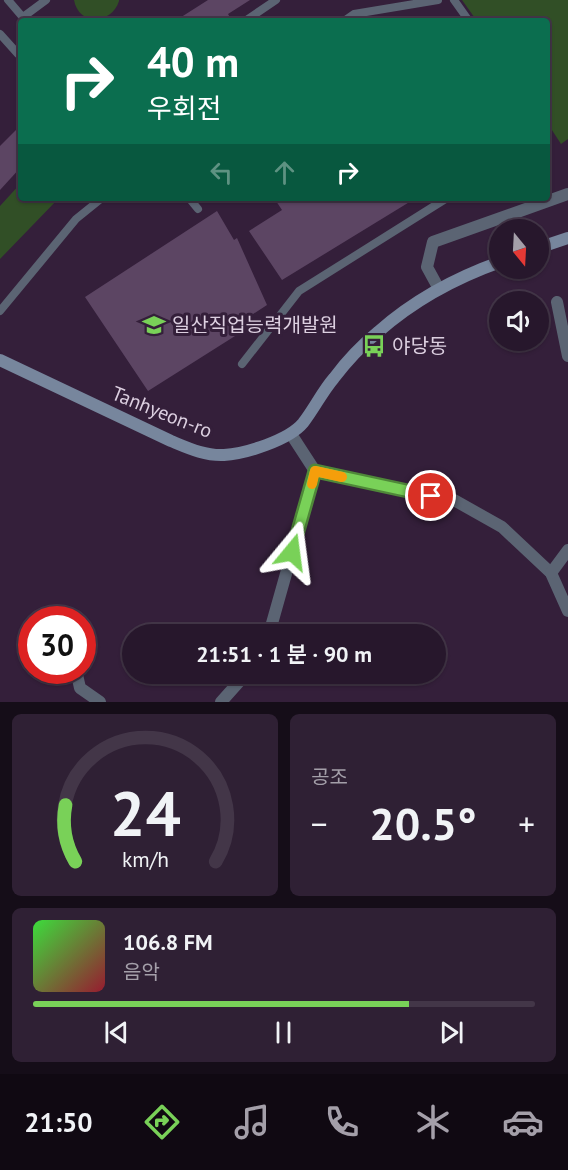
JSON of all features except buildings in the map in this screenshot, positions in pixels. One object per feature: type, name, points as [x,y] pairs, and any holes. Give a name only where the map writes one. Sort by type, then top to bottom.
[{"type":"main road","points":[[549,244],[568,238]]},
{"type":"main road","name":"Tanhyeon-ro","points":[[0,360],[171,441],[200,452],[225,455],[274,442],[291,434],[302,424],[333,378],[377,332],[439,289],[471,272],[489,266]]},
{"type":"street","points":[[550,200],[568,194]]},
{"type":"street","points":[[439,289],[427,267],[434,242],[548,201]]},
{"type":"street","points":[[557,302],[568,356]]},
{"type":"street","points":[[291,434],[315,471],[454,500],[502,527],[551,573],[568,611]]},
{"type":"street","points":[[272,624],[315,471]]},
{"type":"street","points":[[551,573],[568,550]]},
{"type":"street","points":[[79,684],[80,688],[100,702]]},
{"type":"street","points":[[221,702],[237,684]]},
{"type":"lane","points":[[8,0],[24,18]]},
{"type":"lane","points":[[26,18],[46,0]]},
{"type":"lane","points":[[249,18],[276,0]]},
{"type":"lane","points":[[348,18],[354,14],[438,0]]},
{"type":"lane","points":[[454,0],[467,18]]},
{"type":"lane","points":[[0,34],[18,54]]},
{"type":"lane","points":[[0,311],[76,219],[98,201]]},
{"type":"lane","points":[[191,201],[198,209]]},
{"type":"lane","points":[[242,364],[299,291],[442,201]]},
{"type":"green space","points":[[74,0],[119,0],[115,9],[103,18],[89,18],[77,9]]},
{"type":"green space","points":[[462,0],[568,0],[568,139],[561,144],[550,127],[550,18],[475,18]]},
{"type":"green space","points":[[18,186],[18,201],[56,201],[0,259],[0,206]]},
{"type":"slow traffic","points":[[312,484],[315,471],[342,477]]},
{"type":"place","name":"일산직업능력개발원","points":[[154,325]]},
{"type":"place","name":"야당동","points":[[374,346]]},
{"type":"route","points":[[292,552],[315,471],[431,496]]}]
